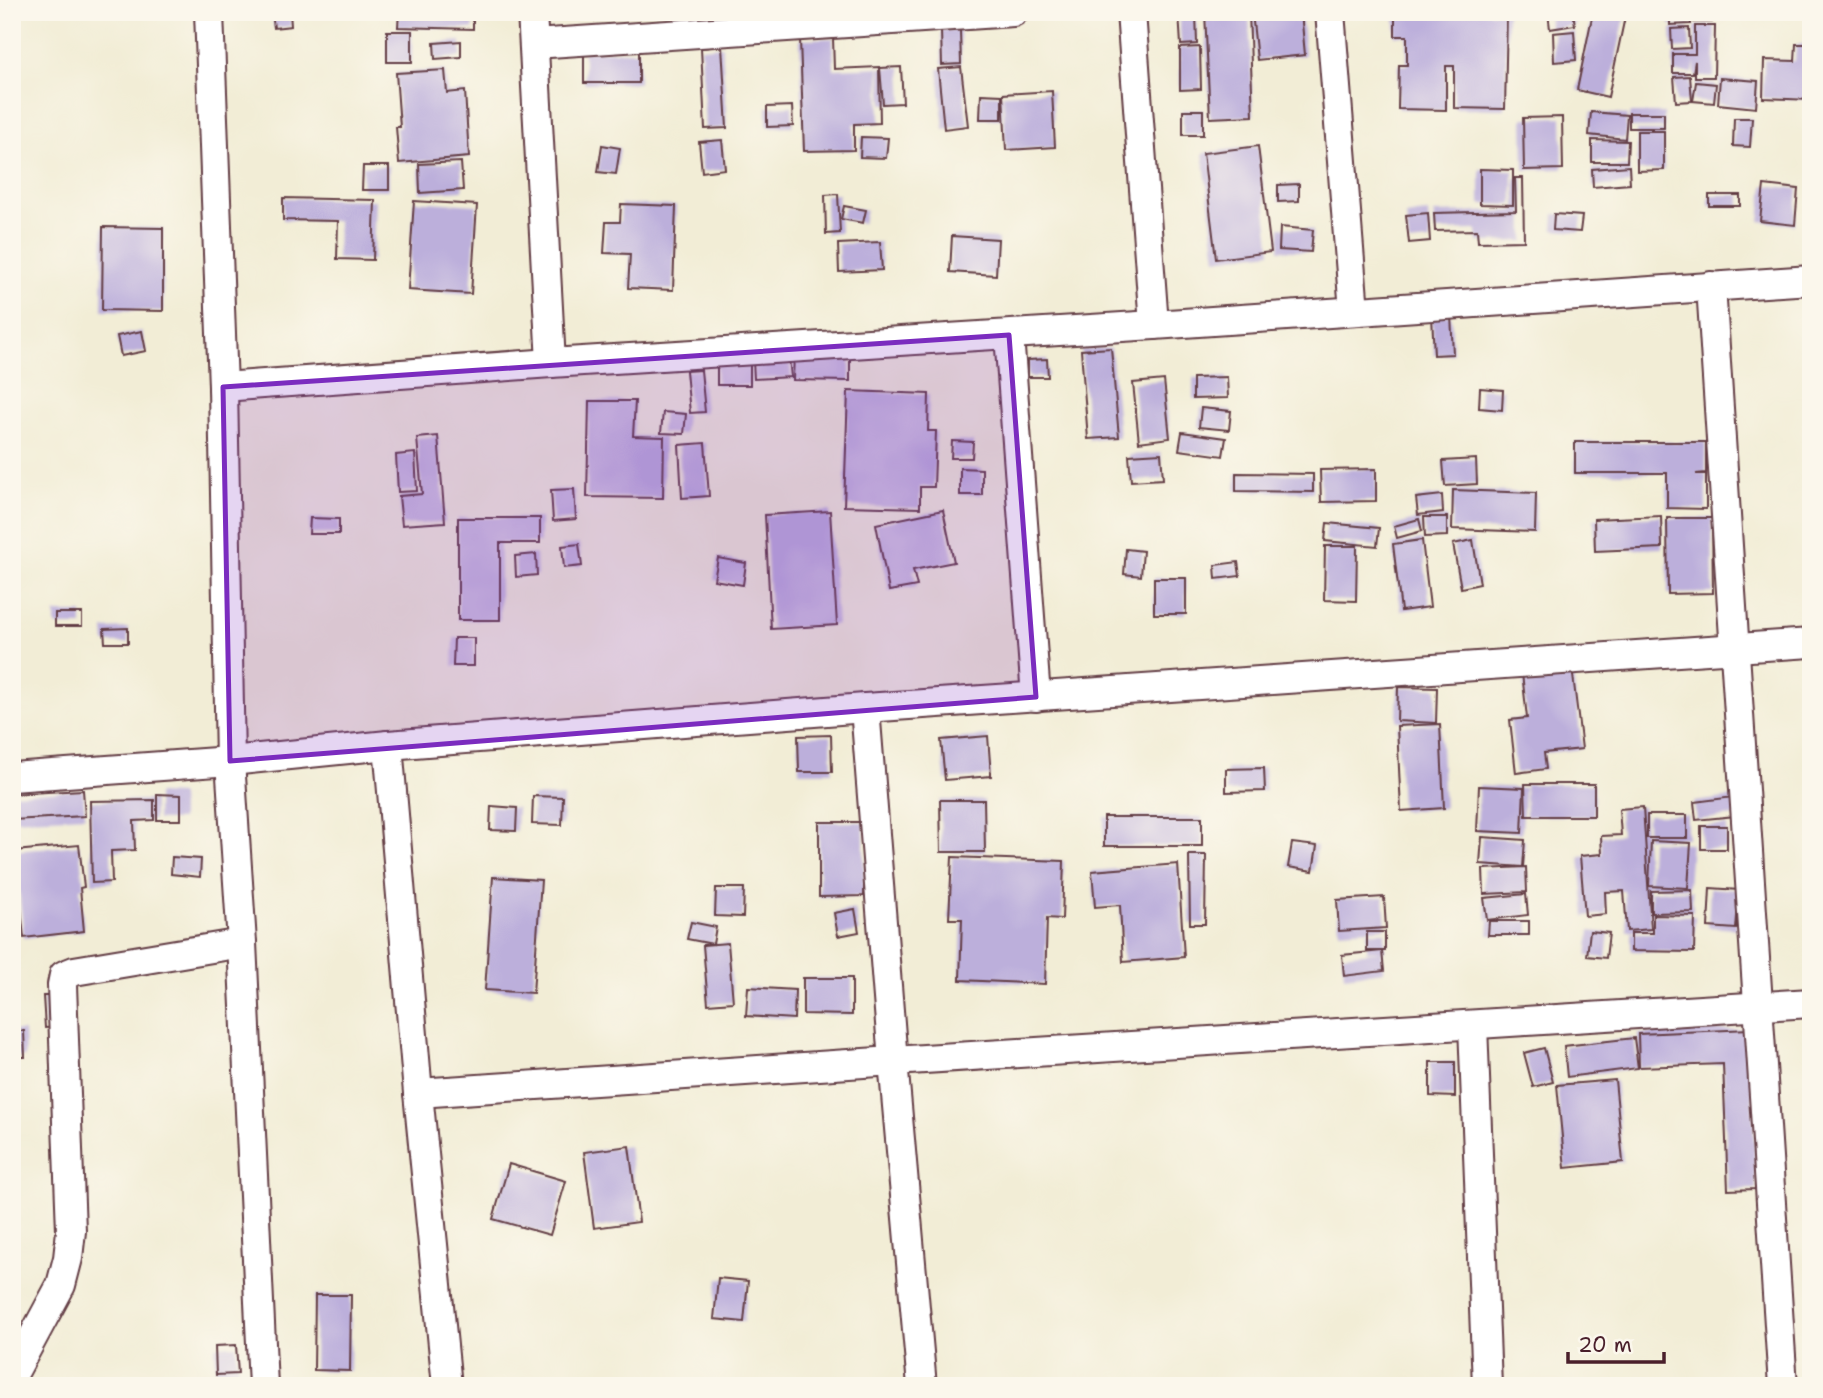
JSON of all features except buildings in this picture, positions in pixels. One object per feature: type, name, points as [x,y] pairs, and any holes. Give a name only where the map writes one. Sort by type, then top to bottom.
[{"type":"street","points":[[209,12],[223,387],[230,761],[242,943],[263,1386]]},
{"type":"street","points":[[532,12],[551,363]]},
{"type":"street","points":[[534,44],[1013,12]]},
{"type":"street","points":[[1131,12],[1154,325]]},
{"type":"street","points":[[1329,12],[1354,311]]},
{"type":"street","points":[[223,387],[1811,279]]},
{"type":"street","points":[[1711,286],[1783,1386]]},
{"type":"street","points":[[1009,335],[1036,697]]},
{"type":"street","points":[[12,777],[865,708],[1811,643]]},
{"type":"street","points":[[865,708],[922,1386]]},
{"type":"street","points":[[388,745],[447,1386]]},
{"type":"street","points":[[12,1376],[61,1285],[68,1258],[71,1231],[62,985],[64,975],[74,971],[242,943]]},
{"type":"street","points":[[418,1093],[1811,1003]]},
{"type":"street","points":[[1473,1025],[1487,1386]]},
{"type":"highlighted area","points":[[1009,335],[1036,697],[230,761],[223,387]]}]
